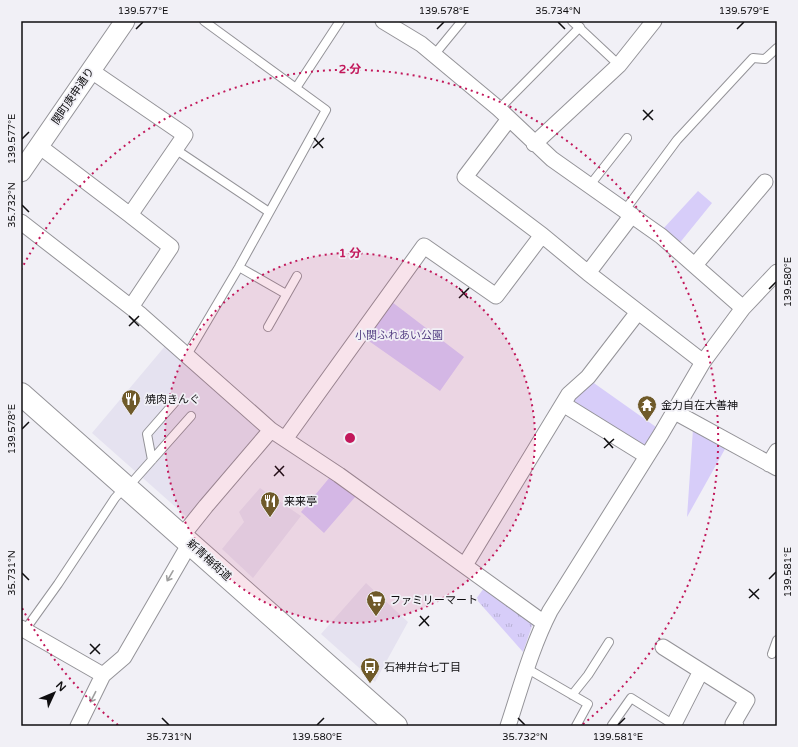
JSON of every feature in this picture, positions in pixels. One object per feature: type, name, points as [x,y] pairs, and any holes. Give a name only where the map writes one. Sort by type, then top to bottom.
[{"type":"main road","name":"新青梅街道","points":[[21,394],[396,726]]},
{"type":"street","name":"関町庚申通り","points":[[28,156],[125,21]]},
{"type":"street","points":[[383,21],[421,44],[504,114],[534,144],[552,159],[661,236],[743,308]]},
{"type":"street","points":[[534,144],[619,65],[654,21]]},
{"type":"street","points":[[90,70],[185,135],[130,215]]},
{"type":"street","points":[[504,114],[465,177],[542,235],[588,273],[703,362]]},
{"type":"street","points":[[28,156],[130,215],[171,247],[131,307]]},
{"type":"street","points":[[695,266],[766,182]]},
{"type":"street","points":[[588,273],[629,213]]},
{"type":"street","points":[[21,222],[131,307],[271,430],[339,475],[544,623]]},
{"type":"street","points":[[285,439],[424,246],[496,296],[542,235]]},
{"type":"street","points":[[508,726],[526,668],[544,623],[703,362],[743,308],[777,272]]},
{"type":"street","points":[[465,565],[569,394],[588,377],[638,312]]},
{"type":"street","points":[[563,404],[647,456]]},
{"type":"street","points":[[673,411],[773,466],[777,451]]},
{"type":"street","points":[[78,726],[104,675],[124,657],[186,540],[206,506],[271,430]]},
{"type":"street","points":[[23,629],[104,675]]},
{"type":"street","points":[[663,647],[748,700],[733,724],[736,726]]},
{"type":"street","points":[[674,725],[701,671]]},
{"type":"lane","points":[[187,355],[239,267],[326,110],[204,21]]},
{"type":"lane","points":[[296,88],[340,21]]},
{"type":"lane","points":[[434,55],[462,21]]},
{"type":"lane","points":[[572,21],[619,65]]},
{"type":"lane","points":[[504,114],[580,27]]},
{"type":"lane","points":[[629,213],[677,140],[753,58],[765,59],[777,48]]},
{"type":"lane","points":[[590,185],[627,138]]},
{"type":"lane","points":[[175,149],[269,212]]},
{"type":"lane","points":[[239,267],[286,294]]},
{"type":"lane","points":[[268,327],[297,276]]},
{"type":"lane","points":[[152,460],[147,434],[175,402]]},
{"type":"lane","points":[[23,629],[58,584],[115,498],[152,460],[191,416]]},
{"type":"lane","points":[[772,654],[777,640]]},
{"type":"lane","points":[[572,695],[588,675],[609,642]]},
{"type":"lane","points":[[526,668],[588,704],[576,726]]},
{"type":"lane","points":[[612,725],[631,698],[674,725]]},
{"type":"shaded area","points":[[166,345],[260,427],[260,434],[188,518],[92,433]]},
{"type":"shaded area","points":[[260,488],[301,516],[253,578],[222,549],[244,522],[239,512]]},
{"type":"shaded area","points":[[366,583],[408,622],[375,682],[321,634]]},
{"type":"green space","points":[[698,191],[712,203],[678,245],[662,230]]},
{"type":"green space","name":"小関ふれあい公園","points":[[392,302],[464,357],[440,391],[366,339]]},
{"type":"green space","points":[[591,381],[656,427],[645,445],[639,446],[574,406],[575,397]]},
{"type":"green space","points":[[693,429],[725,449],[687,517]]},
{"type":"green space","points":[[330,477],[356,496],[324,533],[301,512]]},
{"type":"green space","points":[[484,588],[533,623],[523,652],[476,599]]},
{"type":"place","name":"焼肉きんぐ","points":[[131,416]]},
{"type":"place","name":"金力自在大善神","points":[[647,422]]},
{"type":"place","name":"来来亭","points":[[270,518]]},
{"type":"place","name":"ファミリーマート","points":[[376,617]]},
{"type":"place","name":"石神井台七丁目","points":[[370,684]]}]
